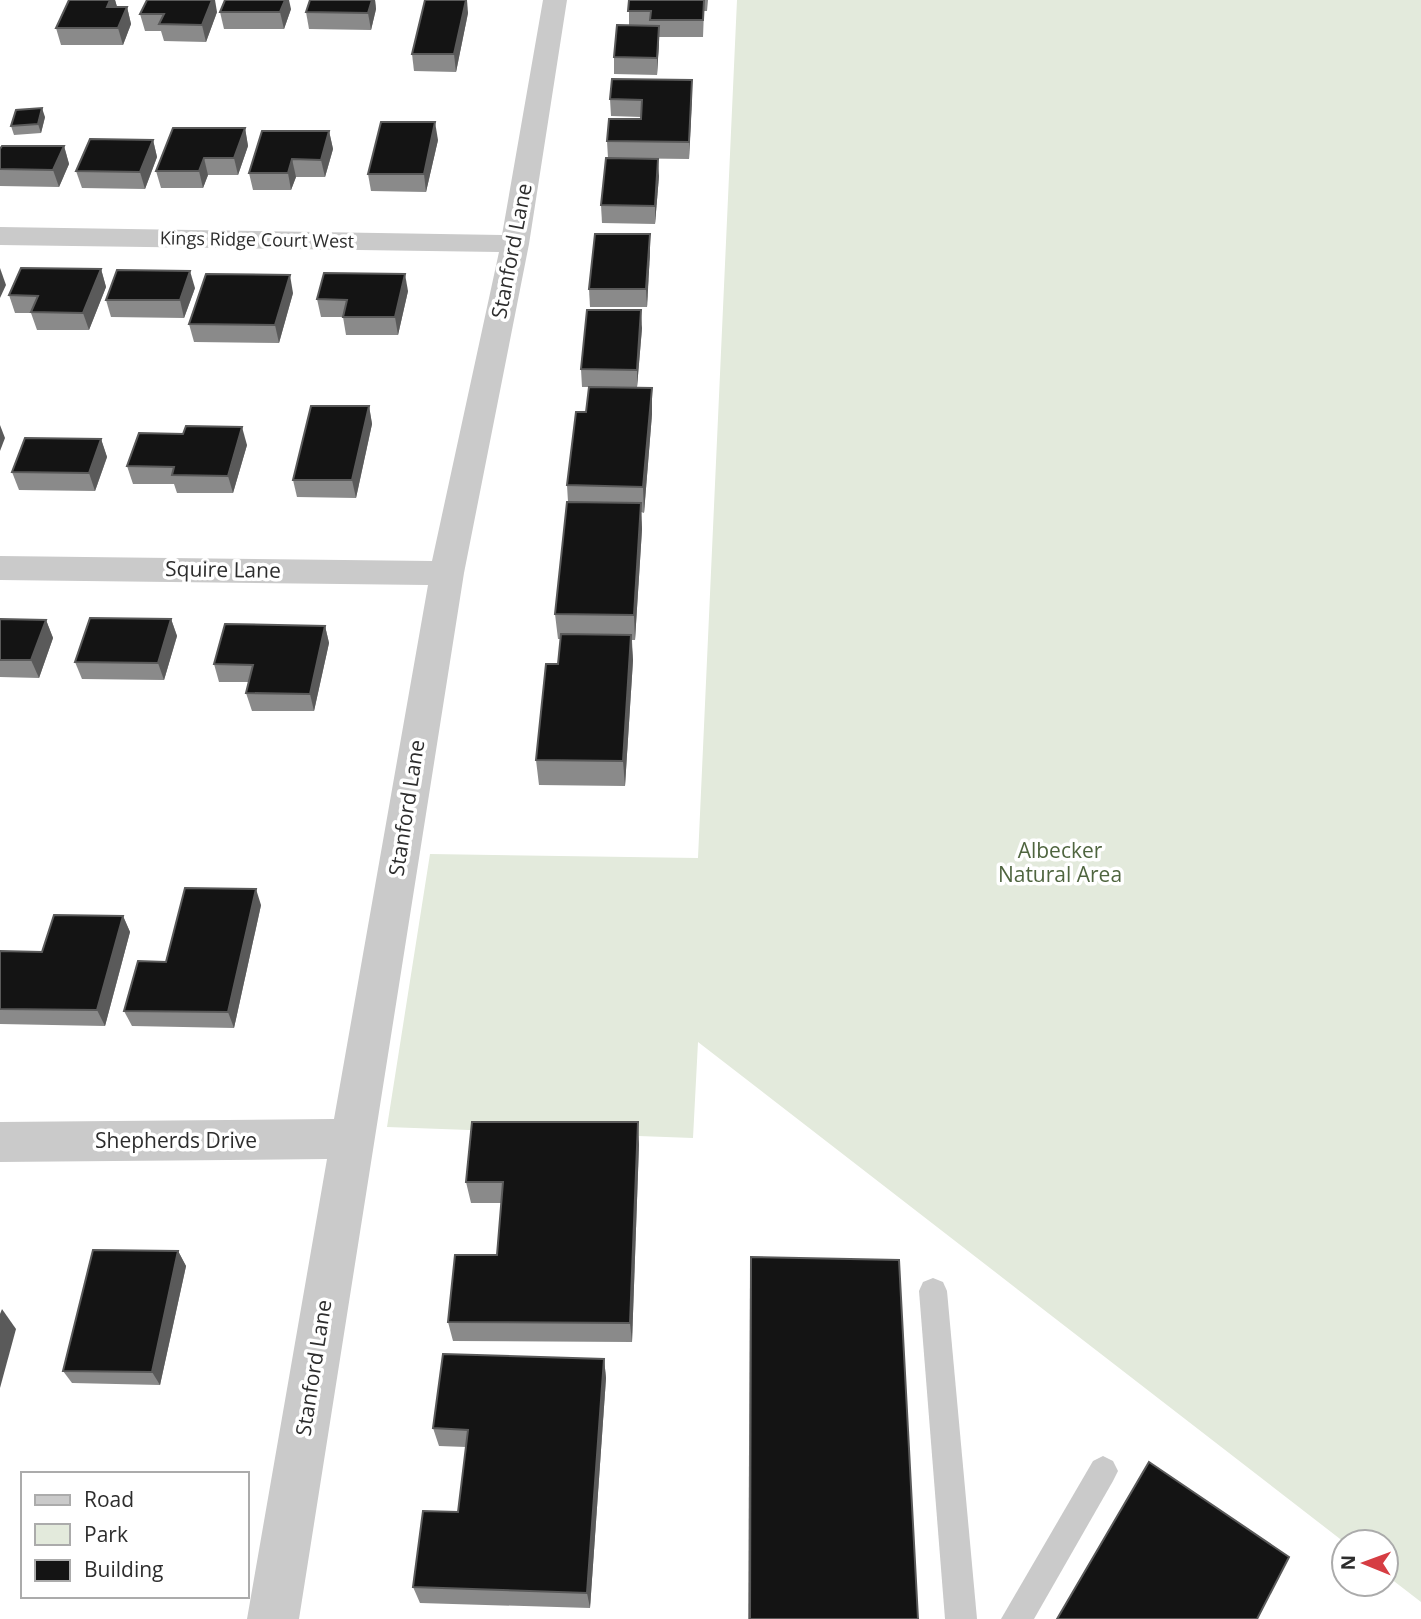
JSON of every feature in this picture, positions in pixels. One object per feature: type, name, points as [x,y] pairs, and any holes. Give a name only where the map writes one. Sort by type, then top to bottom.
[{"type":"street","name":"Stanford Lane","points":[[273,1619],[447,573],[515,244],[555,0]]},
{"type":"street","name":"Kings Ridge Court West","points":[[0,236],[515,244]]},
{"type":"street","name":"Squire Lane","points":[[0,568],[447,573]]},
{"type":"street","name":"Shepherds Drive","points":[[0,1142],[351,1139]]},
{"type":"lane","points":[[933,1291],[961,1619]]},
{"type":"lane","points":[[1017,1619],[1103,1471]]},
{"type":"green space","name":"Albecker Natural Area","points":[[737,0],[1421,0],[1421,1602],[1400,1586],[1400,1528],[1330,1528],[1330,1531],[698,1042],[693,1138],[387,1127],[430,854],[698,858]]},
{"type":"building","points":[[69,0],[110,0],[107,7],[127,7],[118,28],[56,28]]},
{"type":"building","points":[[147,0],[212,0],[202,25],[159,24],[164,14],[140,14]]},
{"type":"building","points":[[225,0],[285,0],[280,12],[220,12]]},
{"type":"building","points":[[310,0],[372,0],[368,13],[306,12]]},
{"type":"building","points":[[425,0],[466,0],[454,54],[412,54]]},
{"type":"building","points":[[629,0],[704,0],[703,20],[650,20],[651,11],[628,11]]},
{"type":"building","points":[[617,25],[659,26],[657,58],[614,57]]},
{"type":"building","points":[[612,79],[692,80],[689,142],[607,141],[609,119],[641,119],[642,100],[610,99]]},
{"type":"building","points":[[42,108],[38,124],[11,126],[16,110]]},
{"type":"building","points":[[381,122],[435,122],[424,174],[368,174]]},
{"type":"building","points":[[173,128],[245,128],[234,158],[204,158],[199,171],[156,171]]},
{"type":"building","points":[[262,131],[329,131],[321,160],[292,159],[288,173],[249,173]]},
{"type":"building","points":[[90,139],[153,140],[140,172],[76,171]]},
{"type":"building","points":[[2,146],[64,146],[53,170],[0,169]]},
{"type":"building","points":[[606,158],[658,159],[655,206],[601,205]]},
{"type":"building","points":[[595,234],[650,234],[646,289],[589,289]]},
{"type":"building","points":[[21,268],[101,269],[83,313],[31,312],[38,296],[9,295]]},
{"type":"building","points":[[117,270],[190,271],[180,300],[106,300]]},
{"type":"building","points":[[324,273],[405,274],[395,317],[343,317],[347,300],[317,299]]},
{"type":"building","points":[[206,274],[290,275],[275,325],[189,324]]},
{"type":"building","points":[[587,310],[641,310],[637,370],[581,369]]},
{"type":"building","points":[[589,387],[652,388],[643,487],[567,485],[576,412],[586,412]]},
{"type":"building","points":[[311,406],[369,406],[352,480],[293,480]]},
{"type":"building","points":[[186,426],[242,427],[228,476],[172,475],[174,467],[127,466],[139,433],[183,434]]},
{"type":"building","points":[[25,438],[101,439],[89,473],[12,472]]},
{"type":"building","points":[[567,502],[641,503],[634,615],[555,614]]},
{"type":"building","points":[[90,618],[171,619],[158,663],[75,662]]},
{"type":"building","points":[[0,619],[46,620],[31,660],[0,660]]},
{"type":"building","points":[[225,624],[325,626],[310,694],[246,693],[253,665],[214,664]]},
{"type":"building","points":[[561,634],[631,635],[623,761],[536,760],[546,664],[558,664]]},
{"type":"building","points":[[185,888],[256,889],[228,1012],[124,1011],[138,961],[166,962]]},
{"type":"building","points":[[54,915],[123,916],[97,1010],[0,1009],[0,951],[42,952]]},
{"type":"building","points":[[472,1122],[638,1122],[630,1323],[448,1322],[455,1255],[497,1255],[503,1182],[466,1182]]},
{"type":"building","points":[[93,1250],[178,1251],[152,1372],[63,1371]]},
{"type":"building","points":[[751,1257],[899,1260],[918,1619],[750,1619]]},
{"type":"building","points":[[443,1354],[604,1359],[587,1593],[413,1587],[423,1511],[458,1512],[468,1430],[433,1428]]},
{"type":"building","points":[[1149,1462],[1289,1557],[1257,1619],[1057,1619]]}]
